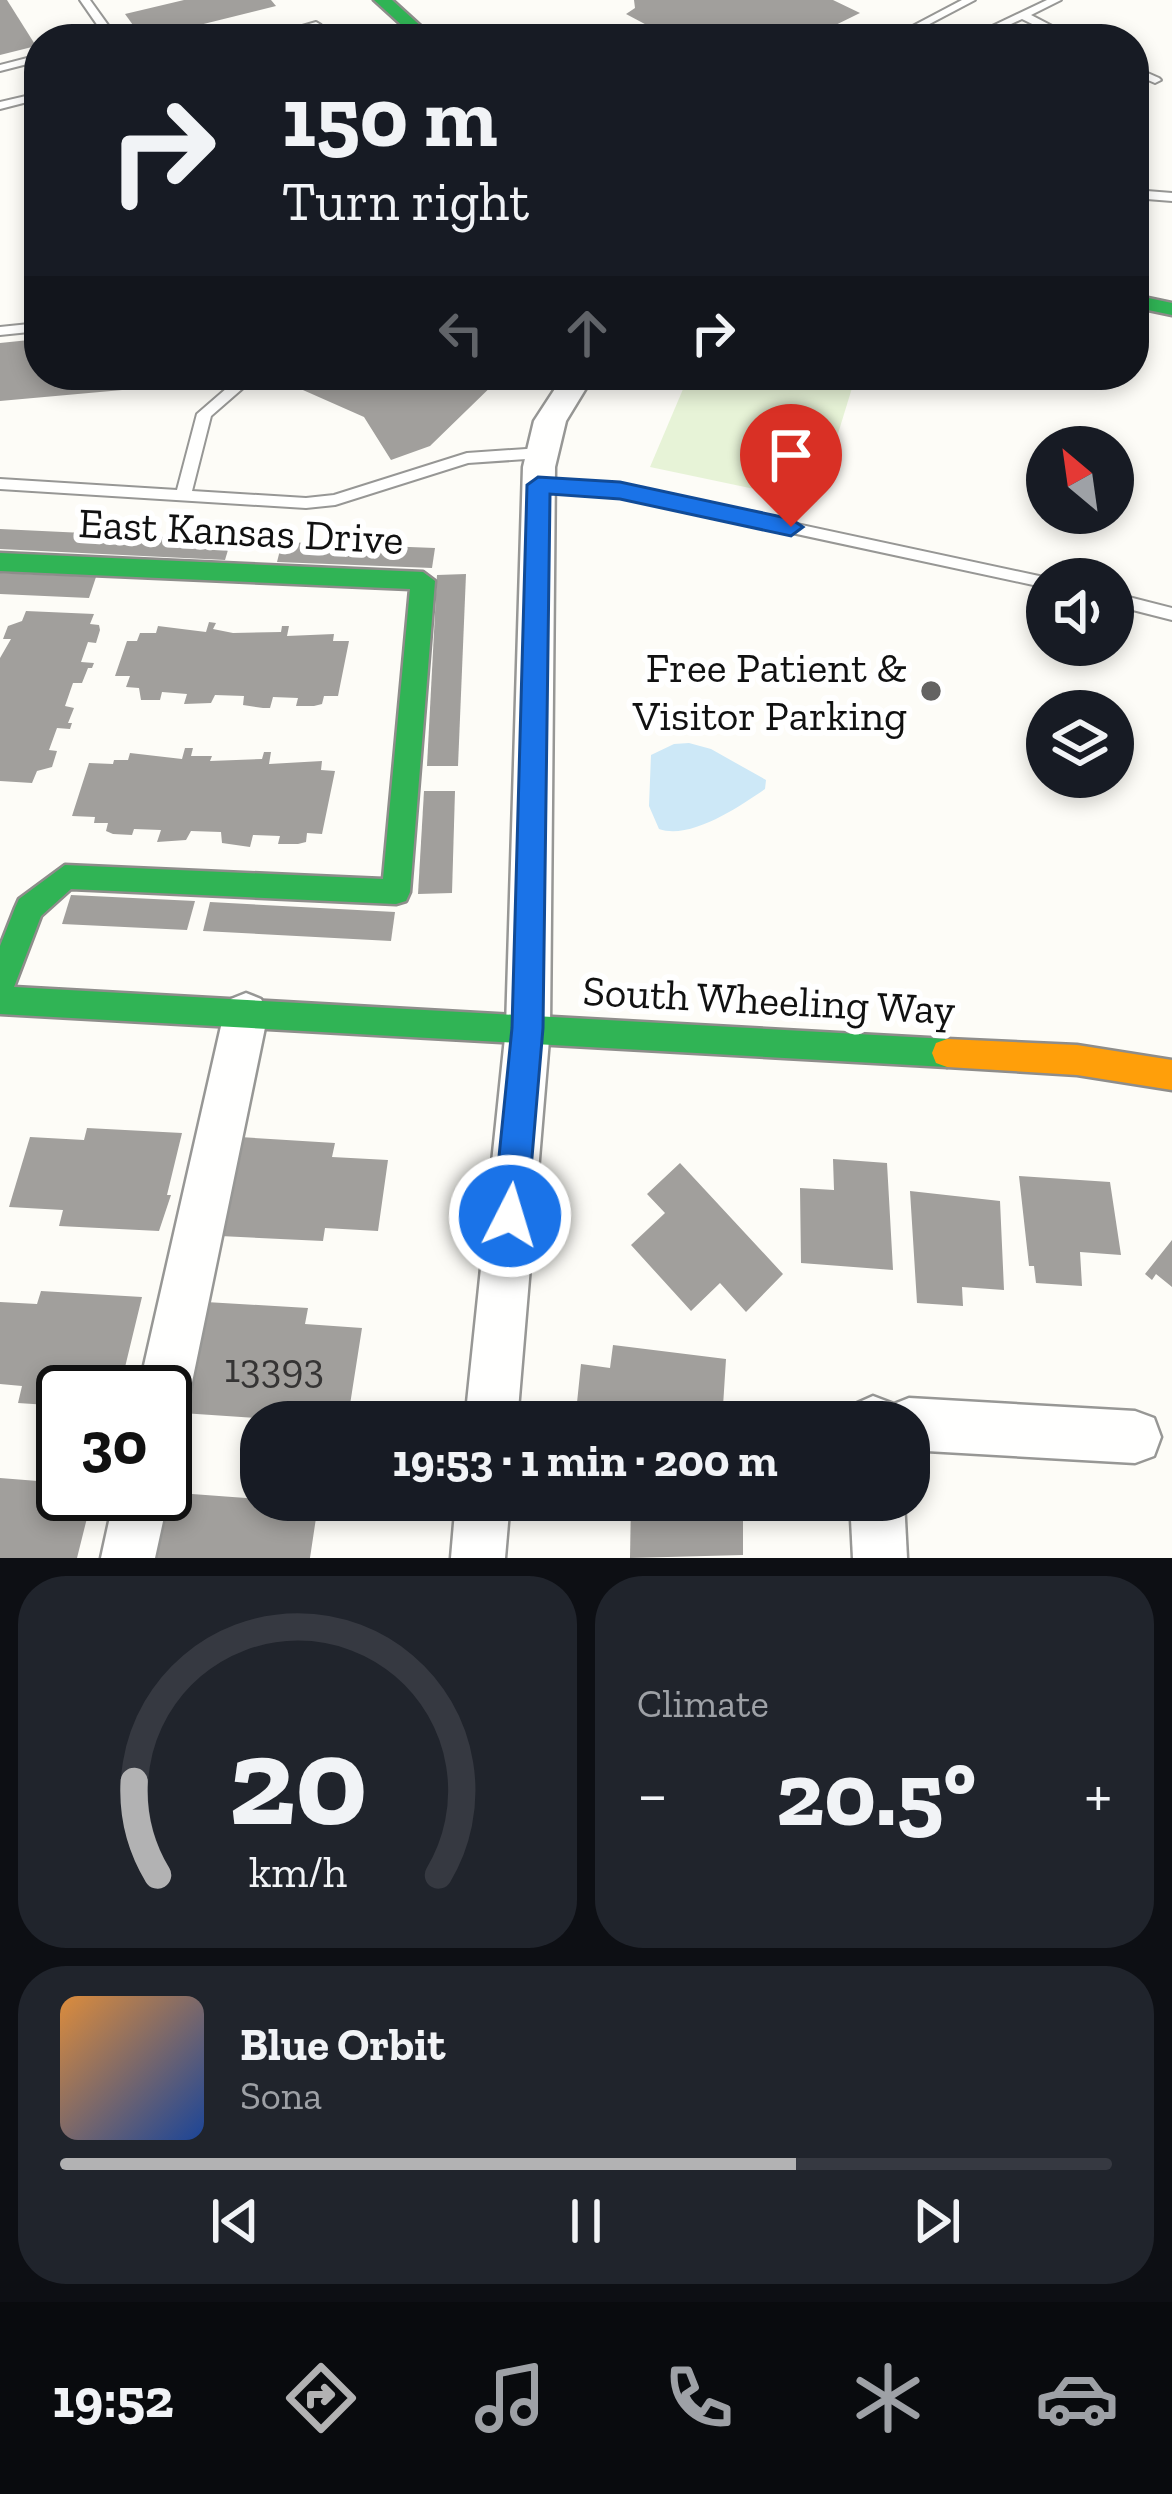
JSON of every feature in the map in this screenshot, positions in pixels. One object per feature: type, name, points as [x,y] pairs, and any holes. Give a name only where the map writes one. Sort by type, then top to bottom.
[{"type":"street","points":[[492,1401],[528,1028],[540,469],[550,421],[570,390]]},
{"type":"street","name":"East Kansas Drive","points":[[0,562],[423,581],[396,892],[65,877],[44,886],[32,900],[0,984]]},
{"type":"street","name":"South Wheeling Way","points":[[0,1000],[1077,1060],[1172,1075]]},
{"type":"street","points":[[170,1365],[245,1013]]},
{"type":"street","points":[[930,1425],[1135,1437]]},
{"type":"street","points":[[128,1558],[136,1521]]},
{"type":"street","points":[[478,1558],[481,1521]]},
{"type":"street","points":[[878,1521],[880,1558]]},
{"type":"lane","points":[[923,24],[970,0]]},
{"type":"lane","points":[[1002,24],[1056,0]]},
{"type":"lane","points":[[1022,15],[1041,24]]},
{"type":"lane","points":[[1149,77],[1155,80]]},
{"type":"lane","points":[[183,495],[204,414],[232,390]]},
{"type":"lane","points":[[0,484],[319,502],[467,458],[540,469],[1026,577]]},
{"type":"lane","points":[[1134,604],[1172,614]]},
{"type":"green space","points":[[683,390],[851,390],[817,502],[650,467]]},
{"type":"water","points":[[689,743],[711,749],[766,780],[765,789],[700,826],[659,829],[649,806],[651,755]]},
{"type":"building","points":[[0,0],[7,0],[24,27],[24,49],[0,55]]},
{"type":"building","points":[[184,0],[271,0],[276,6],[203,24],[132,24],[125,14]]},
{"type":"building","points":[[634,0],[833,0],[860,13],[838,24],[645,24],[626,14],[635,8]]},
{"type":"building","points":[[24,341],[24,390],[122,390],[0,401],[0,343]]},
{"type":"building","points":[[303,390],[488,390],[430,446],[391,460],[364,417]]},
{"type":"building","points":[[0,529],[231,540],[225,560],[0,549]]},
{"type":"building","points":[[282,542],[435,548],[432,568],[277,562]]},
{"type":"building","points":[[0,573],[96,577],[89,598],[0,594]]},
{"type":"building","points":[[466,574],[458,766],[427,766],[437,575]]},
{"type":"building","points":[[26,611],[94,614],[90,624],[99,625],[100,630],[96,643],[88,642],[81,662],[94,663],[92,668],[82,683],[73,683],[65,706],[74,708],[70,729],[57,728],[49,750],[57,751],[52,767],[37,771],[32,783],[0,781],[0,658],[11,639],[3,639],[8,626],[22,621]]},
{"type":"building","points":[[209,622],[216,623],[213,629],[233,633],[281,632],[282,626],[289,626],[287,636],[334,634],[333,641],[349,641],[338,696],[324,696],[322,704],[314,706],[296,706],[298,698],[273,697],[270,708],[263,708],[243,705],[244,696],[215,695],[211,703],[184,704],[187,694],[162,692],[160,700],[141,700],[139,688],[126,687],[130,676],[115,676],[127,641],[137,641],[140,633],[156,633],[158,626],[206,632]]},
{"type":"building","points":[[185,748],[193,748],[191,756],[212,756],[210,761],[262,759],[264,752],[271,752],[269,764],[322,761],[321,770],[335,771],[322,834],[307,833],[306,842],[298,844],[278,844],[280,836],[253,835],[250,847],[222,843],[221,832],[191,831],[186,840],[157,842],[161,830],[113,834],[106,831],[108,823],[94,823],[95,817],[72,816],[89,763],[113,764],[114,760],[128,760],[130,753],[182,759]]},
{"type":"building","points":[[424,791],[455,791],[452,893],[418,894]]},
{"type":"building","points":[[71,895],[195,901],[187,930],[62,924]]},
{"type":"building","points":[[210,902],[395,912],[391,941],[203,931]]},
{"type":"building","points":[[87,1128],[182,1133],[159,1231],[59,1226],[63,1210],[9,1207],[30,1137],[84,1140]]},
{"type":"building","points":[[240,1137],[335,1143],[332,1157],[388,1160],[378,1231],[325,1228],[323,1241],[220,1236]]},
{"type":"building","points":[[833,1159],[887,1163],[893,1270],[801,1263],[800,1188],[834,1190]]},
{"type":"building","points":[[680,1163],[783,1274],[746,1312],[720,1283],[691,1311],[631,1245],[665,1213],[647,1194]]},
{"type":"building","points":[[1019,1176],[1110,1182],[1121,1255],[1080,1252],[1082,1286],[1036,1283],[1034,1266],[1029,1266]]},
{"type":"building","points":[[910,1191],[1000,1201],[1004,1290],[962,1287],[963,1306],[917,1303]]},
{"type":"building","points":[[1172,1240],[1172,1287],[1156,1274],[1152,1280],[1145,1274]]},
{"type":"building","points":[[41,1291],[142,1297],[126,1365],[36,1365],[36,1404],[18,1403],[22,1386],[0,1384],[0,1302],[37,1304]]},
{"type":"building","points":[[206,1302],[308,1308],[305,1324],[362,1328],[351,1401],[240,1401],[240,1417],[192,1414],[192,1367]]},
{"type":"building","points":[[613,1345],[726,1359],[723,1401],[577,1401],[581,1364],[610,1368]]},
{"type":"building","points":[[0,1478],[36,1481],[36,1521],[86,1521],[77,1558],[0,1558]]},
{"type":"building","points":[[192,1494],[240,1498],[240,1521],[316,1521],[310,1558],[150,1558],[158,1521],[192,1521]]},
{"type":"building","points":[[631,1521],[743,1521],[743,1555],[630,1558]]},
{"type":"traffic: fast","points":[[382,0],[410,24]]},
{"type":"traffic: fast","points":[[1149,304],[1172,309]]},
{"type":"traffic: fast","points":[[0,562],[423,581],[396,892],[65,877],[29,908],[0,984]]},
{"type":"traffic: fast","points":[[0,1000],[947,1053]]},
{"type":"traffic: slow","points":[[947,1053],[1077,1060],[1172,1075]]},
{"type":"place","name":"Free Patient & Visitor Parking","points":[[931,691]]},
{"type":"route","points":[[510,1216],[528,1028],[538,485],[620,490],[791,527]]}]
